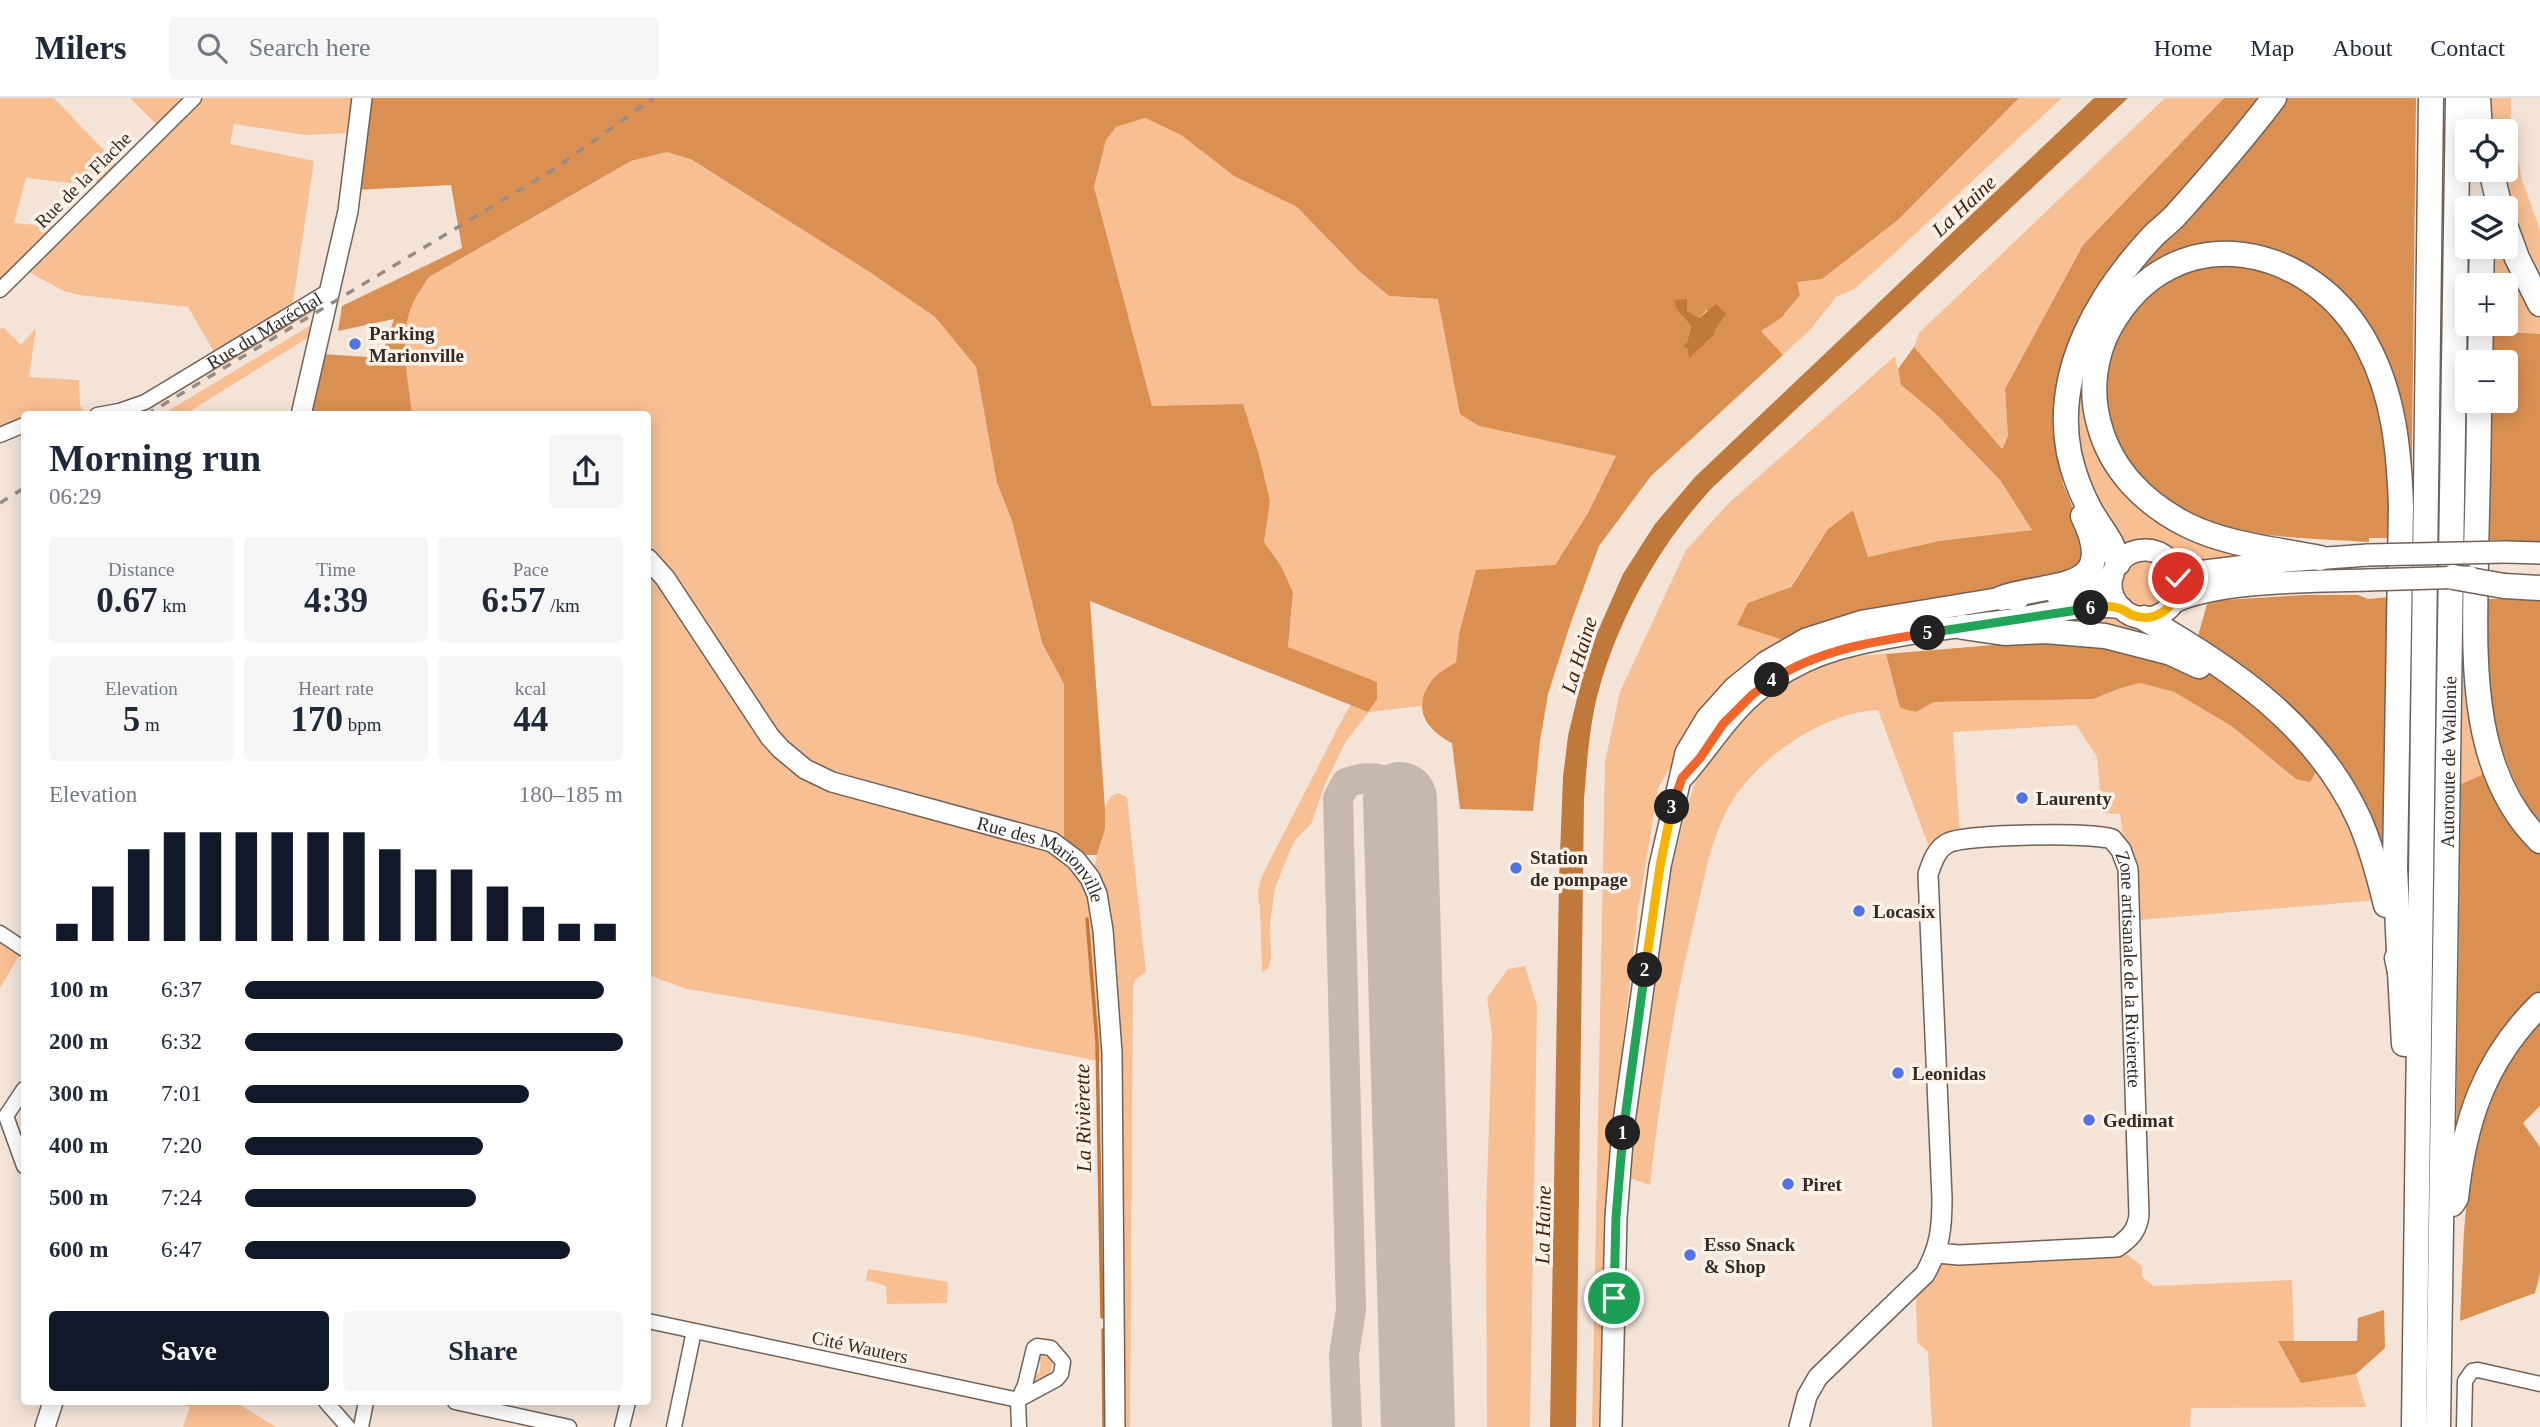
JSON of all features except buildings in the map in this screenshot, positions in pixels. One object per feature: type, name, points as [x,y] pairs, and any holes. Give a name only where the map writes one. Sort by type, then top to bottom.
[{"type":"highway","points":[[2002,598],[2071,582],[2090,569],[2094,544],[2081,512],[2066,433],[2067,392],[2078,351],[2091,324],[2130,265],[2274,98]]},
{"type":"highway","name":"Autoroute de Wallonie","points":[[2414,1427],[2431,98]]},
{"type":"highway","name":"Autoroute de Wallonie","points":[[2438,1427],[2458,98]]},
{"type":"highway","points":[[2478,98],[2480,119]]},
{"type":"highway","points":[[2320,558],[2233,541],[2188,526],[2164,512],[2137,490],[2109,451],[2100,427],[2095,401],[2095,378],[2104,341],[2121,310],[2138,290],[2177,264],[2218,254],[2242,254],[2283,265],[2306,276],[2329,294],[2352,320],[2369,348],[2388,396],[2400,481],[2395,868],[2408,1182],[2417,1254]]},
{"type":"highway","points":[[2518,259],[2540,304]]},
{"type":"highway","points":[[2479,413],[2475,612],[2478,695],[2489,749],[2501,782],[2516,810],[2540,841]]},
{"type":"highway","points":[[2075,474],[2088,507],[2112,542],[2116,569]]},
{"type":"highway","points":[[2453,578],[2540,588]]},
{"type":"highway","points":[[2133,613],[2239,677],[2284,716],[2316,751],[2360,821],[2379,878],[2400,972]]},
{"type":"highway","points":[[1963,627],[2004,633],[2045,631],[2093,634],[2146,645],[2171,653],[2218,675],[2284,716]]},
{"type":"highway","points":[[2441,1223],[2456,1198],[2462,1150],[2484,1082],[2504,1046],[2540,1005]]},
{"type":"main road","points":[[1611,1427],[1616,1217],[1623,1129],[1658,877],[1686,753],[1707,718],[1749,674],[1782,651],[1824,631],[1863,621],[2002,598],[2017,599],[2090,589],[2135,552],[2148,550],[2164,556],[2173,564],[2197,572],[2368,555],[2540,552]]},
{"type":"main road","points":[[2173,564],[2179,583],[2174,602]]},
{"type":"main road","points":[[2116,569],[2112,591],[2133,613]]},
{"type":"main road","points":[[2504,582],[2540,576]]},
{"type":"main road","points":[[1682,778],[1737,709],[1768,682],[1785,671],[1838,649],[2095,607],[2158,615],[2174,602],[2193,593],[2221,589],[2453,578]]},
{"type":"street","name":"Rue de la Flache","points":[[0,290],[194,98]]},
{"type":"street","name":"Rue du Maréchal","points":[[119,411],[145,402],[332,289],[348,211],[362,98]]},
{"type":"street","points":[[302,411],[332,289]]},
{"type":"street","points":[[0,435],[21,426]]},
{"type":"street","name":"Rue des Marionville","points":[[651,563],[770,737],[799,765],[832,782],[1045,839],[1067,851],[1090,878],[1097,894],[1101,915],[1112,1039],[1115,1427]]},
{"type":"street","name":"Zone artisanale de la Rivierette","points":[[1799,1427],[1807,1396],[1818,1377],[1925,1274],[1937,1253],[1942,1227],[1942,1198],[1928,874],[1935,855],[1946,844],[1972,838],[2089,835],[2112,839],[2121,850],[2128,869],[2139,1216],[2137,1227],[2128,1239],[2117,1247],[1959,1255],[1937,1253]]},
{"type":"street","points":[[0,933],[21,947]]},
{"type":"street","points":[[21,1094],[6,1116],[21,1158]]},
{"type":"street","name":"Cité Wauters","points":[[651,1322],[1018,1400],[1019,1427]]},
{"type":"street","points":[[674,1427],[694,1331]]},
{"type":"street","points":[[2464,1427],[2465,1381],[2468,1374],[2478,1370],[2540,1384]]},
{"type":"street","points":[[46,1427],[52,1405]]},
{"type":"street","points":[[329,1405],[348,1427]]},
{"type":"street","points":[[361,1427],[365,1405]]},
{"type":"street","points":[[469,1405],[569,1427]]},
{"type":"street","points":[[622,1427],[627,1405]]},
{"type":"shaded area","points":[[0,98],[54,98],[119,166],[102,183],[81,181],[80,184],[26,178],[14,223],[60,227],[0,285]]},
{"type":"shaded area","points":[[130,98],[190,98],[159,127]]},
{"type":"shaded area","points":[[198,98],[356,98],[352,133],[305,135],[234,124],[230,144],[314,161],[292,309],[216,355],[188,307],[79,295],[64,291],[25,270]]},
{"type":"shaded area","points":[[364,98],[2019,98],[1899,219],[1822,279],[1797,282],[1800,295],[1781,318],[1761,331],[1783,355],[1651,476],[1599,546],[1548,694],[1533,811],[1460,809],[1452,743],[1428,724],[1422,708],[1423,699],[1433,679],[1456,662],[1459,634],[1476,570],[1555,565],[1588,513],[1616,456],[1479,426],[1460,414],[1438,299],[1389,296],[1359,271],[1297,207],[1234,176],[1181,135],[1145,118],[1116,127],[1106,140],[1094,187],[1152,406],[1243,404],[1270,501],[1264,542],[1281,566],[1293,592],[1288,647],[1377,682],[1377,699],[1368,712],[1090,601],[1105,809],[1105,829],[1097,855],[1087,855],[1064,839],[1064,684],[1042,643],[1012,521],[997,483],[976,367],[935,317],[868,271],[692,160],[667,152],[631,161],[429,277],[410,311],[405,336],[412,411],[312,411],[323,354],[381,358],[394,319],[338,331],[342,306],[462,248],[451,185],[355,190]],"holes":[[[1687,299],[1687,312],[1699,318],[1707,310],[1717,327],[1714,335],[1689,357],[1689,349],[1684,347],[1691,326],[1677,310]]]},
{"type":"shaded area","points":[[2019,98],[2062,98],[1874,272],[1854,289],[1836,297],[1811,329],[1783,355],[1761,331],[1781,318],[1797,282],[1899,219]]},
{"type":"shaded area","points":[[2094,98],[2128,98],[1711,489],[1657,559],[1617,637],[1595,706],[1584,799],[1576,1427],[1550,1427],[1563,777],[1568,736],[1584,669],[1597,633],[1623,574],[1655,524],[1695,477]]},
{"type":"shaded area","points":[[2165,98],[2224,98],[2083,245],[2005,389],[2008,436],[2001,450],[1914,347],[1919,333]]},
{"type":"shaded area","points":[[2224,98],[2260,98],[2125,257],[2055,410],[2055,446],[2063,484],[2075,513],[2084,564],[2064,577],[1870,609],[1783,640],[1737,625],[1748,603],[1791,587],[1828,529],[1853,510],[1868,557],[1939,541],[2032,530],[2000,480],[1936,414],[1901,385],[1898,369],[1914,347],[2002,449],[2008,436],[2005,389],[2083,245]]},
{"type":"shaded area","points":[[2282,98],[2416,98],[2411,538],[2361,324],[2257,251],[2147,276],[2137,269]]},
{"type":"shaded area","points":[[2486,98],[2511,98],[2511,119],[2488,119]]},
{"type":"shaded area","points":[[1145,118],[1181,135],[1234,176],[1297,207],[1359,271],[1389,296],[1439,299],[1461,414],[1479,426],[1616,456],[1588,513],[1555,565],[1459,634],[1456,662],[1434,681],[1421,706],[1369,712],[1288,647],[1293,592],[1281,566],[1264,542],[1270,501],[1152,407],[1094,187],[1106,140],[1116,126]]},
{"type":"shaded area","points":[[667,152],[691,160],[868,271],[935,317],[976,367],[997,483],[1012,521],[1042,643],[1064,684],[1064,839],[1087,855],[1104,1062],[965,1035],[687,989],[651,976],[651,411],[412,411],[405,336],[412,306],[429,277],[631,161]]},
{"type":"shaded area","points":[[2518,159],[2522,180],[2540,230],[2540,287],[2518,236],[2518,196],[2503,196],[2499,182],[2518,182]]},
{"type":"shaded area","points":[[2491,259],[2510,259],[2517,273],[2491,273]]},
{"type":"shaded area","points":[[2225,264],[2274,272],[2325,304],[2363,360],[2376,393],[2385,431],[2390,475],[2390,538],[2369,538],[2369,542],[2296,538],[2220,525],[2177,507],[2139,475],[2125,455],[2114,433],[2106,386],[2109,362],[2118,335],[2158,287],[2184,272]]},
{"type":"shaded area","points":[[2137,269],[2147,276],[2100,443],[2248,560],[2204,567],[2154,543],[2135,542],[2122,547],[2084,474],[2074,392]]},
{"type":"shaded area","points":[[2518,275],[2540,318],[2540,334],[2518,333]]},
{"type":"shaded area","points":[[1687,299],[1687,311],[1699,318],[1716,304],[1726,314],[1714,335],[1689,358],[1688,349],[1683,347],[1691,326],[1677,310],[1674,300]]},
{"type":"shaded area","points":[[317,302],[314,311],[147,411],[128,411]]},
{"type":"shaded area","points":[[311,325],[309,337],[190,411],[168,411]]},
{"type":"shaded area","points":[[3,327],[21,345],[36,328],[29,377],[79,380],[80,405],[83,411],[21,411],[21,420],[0,428],[0,330]]},
{"type":"shaded area","points":[[2518,333],[2540,334],[2540,545],[2505,546],[2505,540],[2488,540],[2490,413],[2518,413],[2518,350],[2490,350],[2490,336],[2518,336]]},
{"type":"shaded area","points":[[1895,356],[1901,385],[1936,414],[2000,480],[2032,530],[1939,541],[1868,557],[1853,510],[1828,529],[1790,587],[1749,603],[1738,625],[1783,640],[1711,699],[1658,788],[1638,910],[1616,1105],[1604,1427],[1592,1427],[1605,762],[1620,692],[1686,550],[1729,503]]},
{"type":"shaded area","points":[[2145,561],[2161,568],[2168,584],[2161,600],[2145,607],[2129,600],[2122,584],[2129,568]]},
{"type":"shaded area","points":[[2503,594],[2540,597],[2540,823],[2510,772],[2494,716],[2488,658],[2487,599],[2503,599]]},
{"type":"shaded area","points":[[2303,595],[2358,595],[2368,599],[2389,597],[2385,864],[2318,768],[2310,782],[2296,779],[2233,727],[2174,692],[2140,683],[2093,699],[1934,702],[1916,712],[1900,708],[1886,654],[2030,642],[2193,653],[2208,601]]},
{"type":"shaded area","points":[[2464,599],[2491,771],[2461,784]]},
{"type":"shaded area","points":[[2079,616],[2115,616],[2171,641],[2079,625]]},
{"type":"shaded area","points":[[1886,654],[1900,708],[1916,712],[1934,702],[2093,699],[2141,683],[2174,692],[2233,727],[2317,768],[2358,840],[2379,900],[2140,920],[2136,867],[2123,836],[2120,814],[2102,813],[2097,757],[2076,725],[1953,732],[1960,833],[1940,837],[1929,847],[1878,710],[1834,720],[1790,743],[1770,758],[1737,793],[1720,824],[1708,862],[1674,1015],[1650,1185],[1629,1178],[1639,1083],[1671,870],[1689,800],[1706,755],[1776,682],[1838,657]]},
{"type":"shaded area","points":[[1351,705],[1369,712],[1346,741],[1325,784],[1311,824],[1294,841],[1275,888],[1270,924],[1271,958],[1268,969],[1262,972],[1258,893],[1263,875],[1345,714]]},
{"type":"shaded area","points":[[2491,771],[2540,849],[2540,997],[2456,1141],[2461,784]]},
{"type":"shaded area","points":[[1118,793],[1127,797],[1146,972],[1136,979],[1133,985],[1130,1427],[1122,1427],[1107,896],[1094,867],[1105,829],[1105,809],[1110,797]]},
{"type":"shaded area","points":[[0,939],[21,952],[0,988]]},
{"type":"shaded area","points":[[1525,966],[1537,1006],[1530,1427],[1487,1427],[1486,1214],[1492,1034],[1487,998],[1508,969]]},
{"type":"shaded area","points":[[2540,1019],[2540,1106],[2523,1123],[2540,1147],[2540,1274],[2535,1293],[2460,1321],[2471,1155],[2502,1067]]},
{"type":"shaded area","points":[[2117,1247],[2142,1266],[2142,1277],[2154,1286],[2292,1280],[2294,1341],[2278,1341],[2301,1382],[2356,1374],[2366,1407],[2191,1408],[2190,1427],[1932,1427],[1928,1352],[1917,1342],[1916,1293],[1942,1254]]},
{"type":"shaded area","points":[[868,1269],[948,1282],[947,1303],[887,1304],[886,1286],[866,1280]]},
{"type":"shaded area","points":[[2384,1310],[2385,1348],[2356,1374],[2301,1383],[2278,1341],[2357,1341],[2358,1318]]},
{"type":"shaded area","points":[[1044,1350],[1053,1358],[1050,1374],[1033,1387],[1030,1385],[1033,1371],[1039,1374],[1041,1362],[1036,1358]]},
{"type":"shaded area","points":[[185,1405],[240,1405],[276,1427],[183,1427],[190,1407]]},
{"type":"waterway","name":"La Rivièrette","points":[[1087,919],[1097,1042],[1102,1317]]},
{"type":"waterway","name":"La Rivièrette","points":[[1103,1330],[1104,1427]]},
{"type":"taxiway","points":[[1347,1427],[1344,1355],[1351,1310],[1338,798],[1346,783],[1370,778],[1391,785],[1400,799]]},
{"type":"runway","points":[[1400,799],[1418,1427]]},
{"type":"railway","points":[[153,411],[556,168],[653,98]]},
{"type":"railway","points":[[0,503],[21,490]]},
{"type":"place","name":"Parking Marionville","points":[[355,344]]},
{"type":"place","name":"Laurenty","points":[[2022,798]]},
{"type":"place","name":"Station de pompage","points":[[1516,868]]},
{"type":"place","name":"Locasix","points":[[1859,911]]},
{"type":"place","name":"Leonidas","points":[[1898,1073]]},
{"type":"place","name":"Gedimat","points":[[2089,1120]]},
{"type":"place","name":"Piret","points":[[1788,1184]]},
{"type":"place","name":"Esso Snack & Shop","points":[[1690,1255]]},
{"type":"route","points":[[1614,1298],[1616,1217],[1623,1129],[1654,900],[1666,832],[1682,778],[1700,758],[1723,724],[1768,682],[1822,654],[1861,643],[2095,607],[2122,608],[2132,615],[2151,617],[2166,611],[2174,602],[2179,588],[2178,578]]},
{"type":"water label","name":"La Haine","points":[[1964,206]]},
{"type":"water label","name":"La Haine","points":[[1579,655]]},
{"type":"water label","name":"La Haine","points":[[1543,1225]]}]
